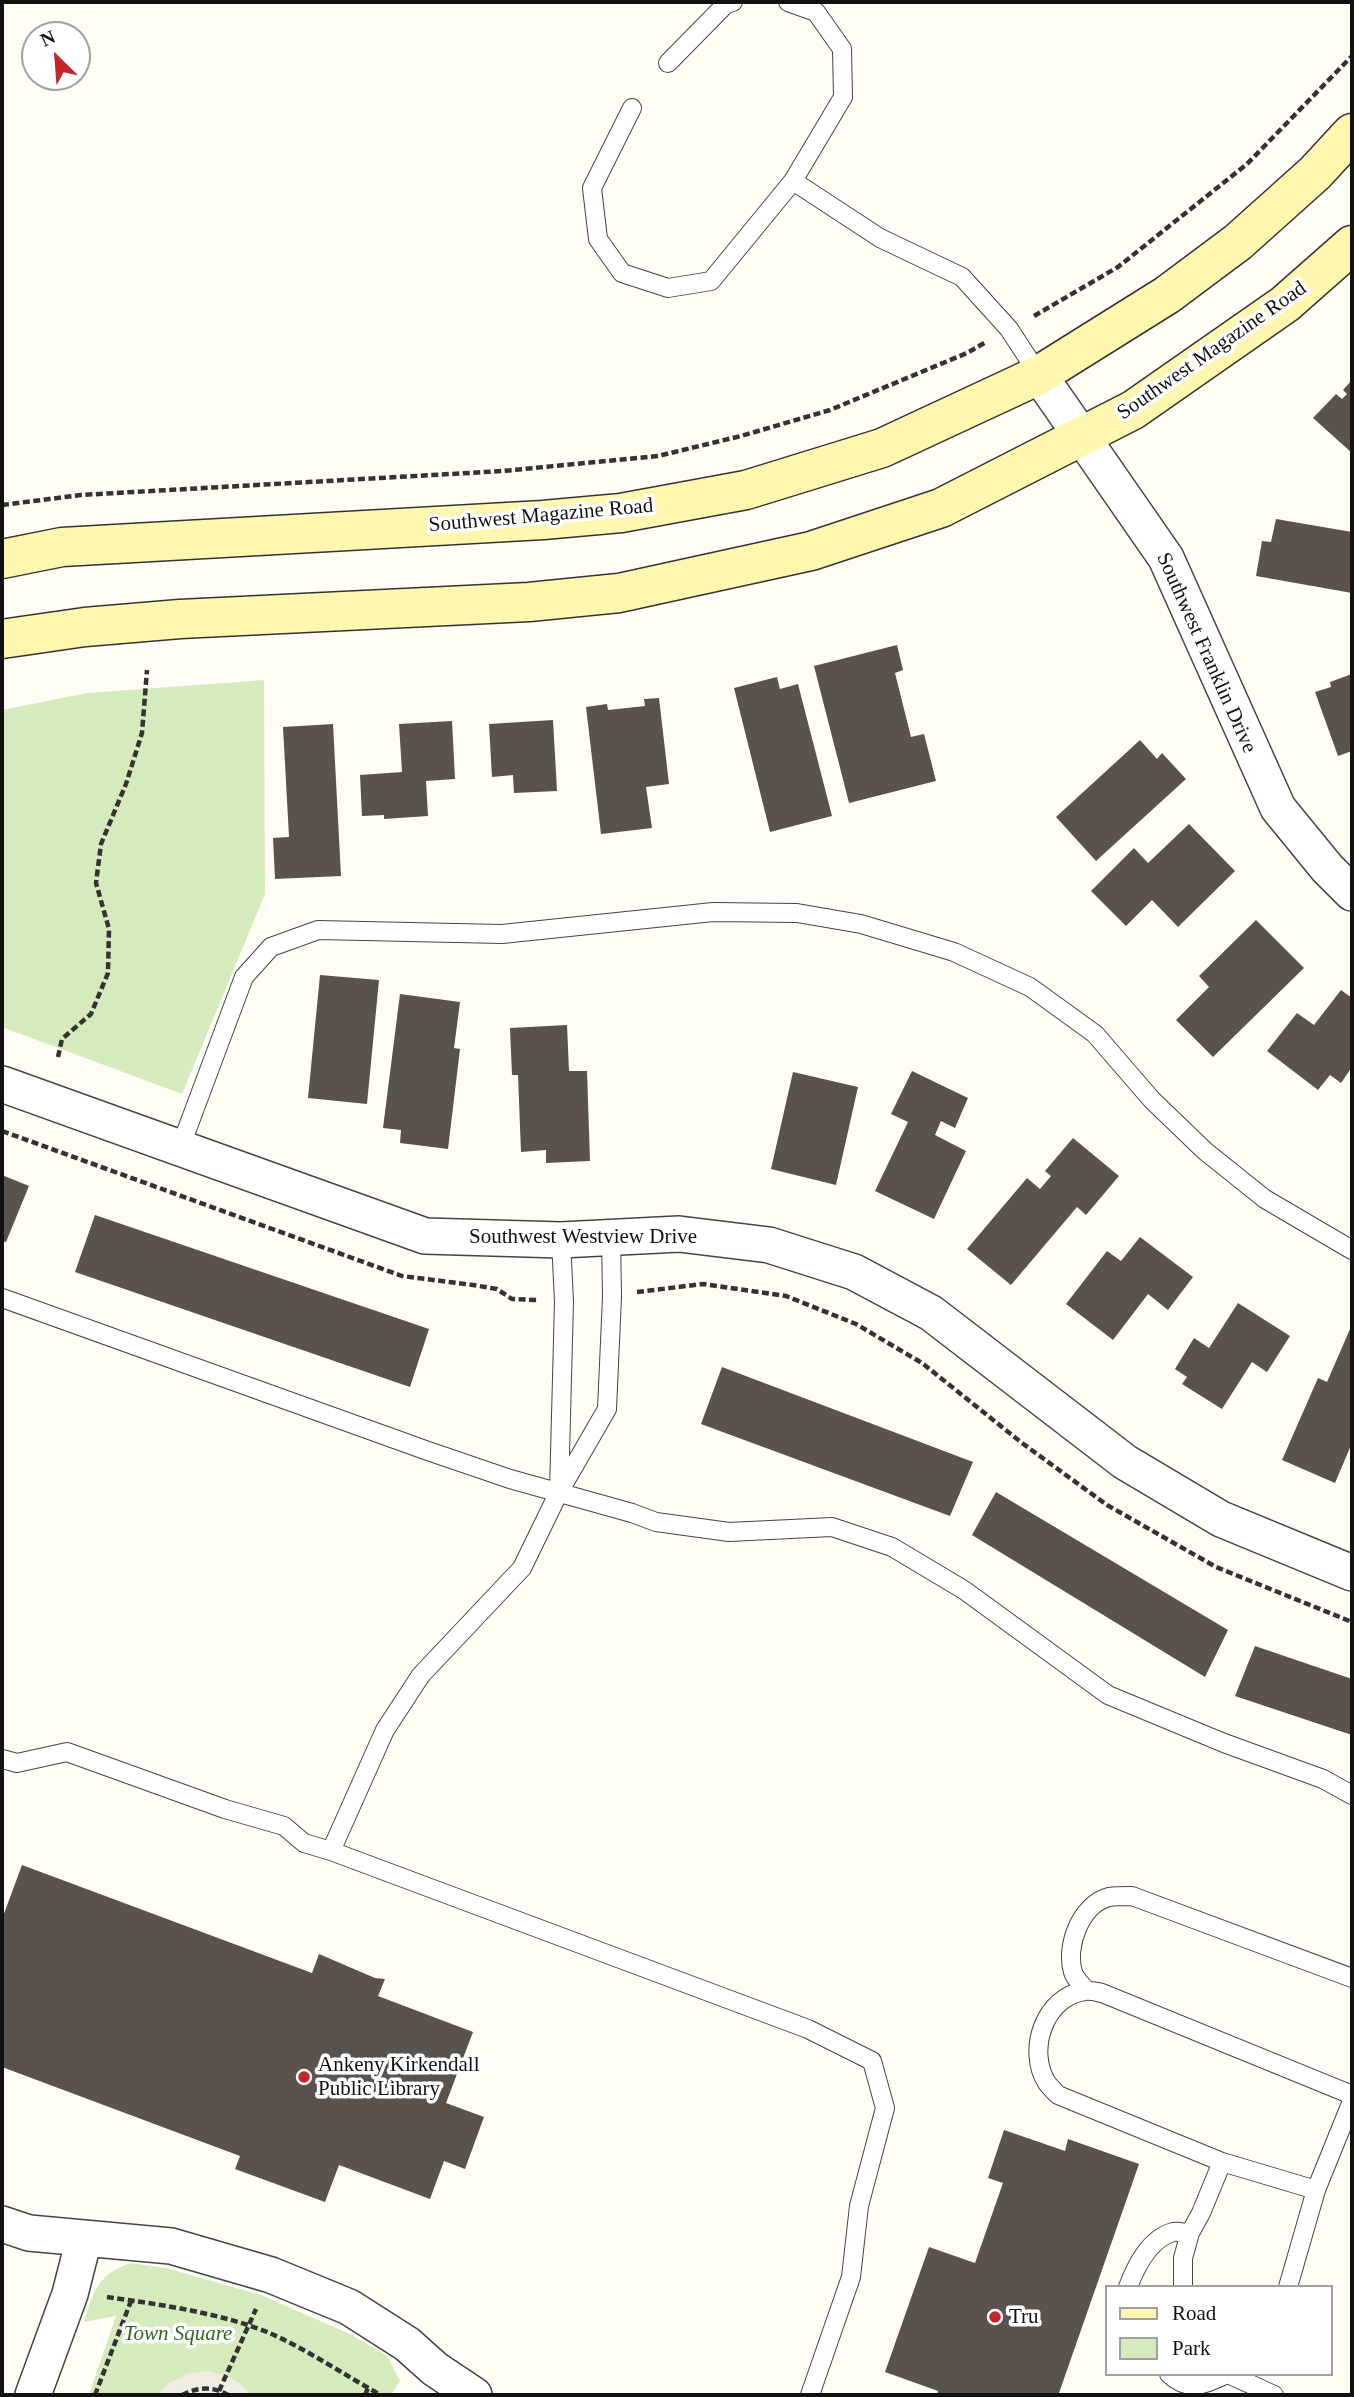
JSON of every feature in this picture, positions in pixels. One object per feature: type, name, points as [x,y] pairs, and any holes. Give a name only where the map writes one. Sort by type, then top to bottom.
[{"type":"main road","name":"Southwest Magazine Road","points":[[2,559],[62,547],[516,522],[621,513],[746,490],[882,448],[1039,375],[1167,295],[1238,242],[1315,173],[1352,134]]},
{"type":"main road","name":"Southwest Magazine Road","points":[[2,639],[85,626],[529,602],[619,593],[811,551],[941,508],[1133,410],[1285,304],[1352,245]]},
{"type":"street","name":"Southwest Franklin Drive","points":[[1039,375],[1166,558],[1278,808],[1327,869],[1352,893]]},
{"type":"street","name":"Southwest Westview Drive","points":[[2,1084],[425,1236],[561,1240],[679,1234],[769,1245],[854,1272],[932,1313],[1137,1469],[1221,1519],[1352,1573]]},
{"type":"street","points":[[2,2224],[29,2232],[171,2246],[271,2275],[349,2307],[407,2344],[430,2382],[474,2395]]},
{"type":"street","points":[[33,2395],[70,2294],[84,2239]]},
{"type":"lane","points":[[668,63],[726,4],[733,2]]},
{"type":"lane","points":[[632,108],[592,188],[598,239],[622,273],[668,288],[711,281],[793,181],[843,97],[842,49],[816,12],[788,2]]},
{"type":"lane","points":[[793,181],[880,238],[962,277],[1009,329],[1039,375]]},
{"type":"lane","points":[[180,1148],[244,977],[271,947],[318,930],[502,934],[713,912],[797,913],[861,923],[954,952],[1030,987],[1095,1034],[1152,1100],[1215,1159],[1265,1199],[1352,1250]]},
{"type":"lane","points":[[331,1851],[385,1730],[421,1675],[522,1568],[559,1492],[607,1409],[612,1297],[611,1236]]},
{"type":"lane","points":[[559,1492],[564,1302],[561,1240]]},
{"type":"lane","points":[[2,1298],[428,1451],[510,1479],[656,1522],[729,1532],[832,1527],[892,1547],[964,1590],[1108,1695],[1224,1743],[1323,1779],[1352,1796]]},
{"type":"lane","points":[[2,1759],[17,1763],[67,1752],[225,1809],[284,1826],[304,1843],[808,2029],[872,2061],[886,2108],[859,2206],[851,2277],[810,2395]]},
{"type":"lane","points":[[1086,1990],[1073,1974],[1071,1954],[1074,1931],[1088,1912],[1107,1898],[1132,1896],[1352,1978]]},
{"type":"lane","points":[[1316,2190],[1222,2162],[1058,2095],[1046,2081],[1040,2057],[1040,2033],[1050,2013],[1066,1998],[1086,1990],[1102,1993],[1352,2095]]},
{"type":"lane","points":[[1289,2285],[1316,2190],[1352,2101]]},
{"type":"lane","points":[[1184,2285],[1183,2258],[1190,2233],[1222,2162]]},
{"type":"lane","points":[[1129,2285],[1135,2269],[1151,2245],[1174,2232],[1190,2233]]},
{"type":"lane","points":[[1172,2376],[1176,2381],[1199,2387],[1223,2376]]},
{"type":"lane","points":[[1234,2376],[1265,2385]]},
{"type":"path","points":[[1028,319],[1118,267],[1247,164],[1352,56]]},
{"type":"path","points":[[2,505],[94,494],[503,471],[658,456],[831,410],[967,353]]},
{"type":"path","points":[[58,1057],[62,1039],[91,1014],[108,973],[108,929],[96,883],[101,844],[126,784],[142,733],[148,670]]},
{"type":"path","points":[[2,1131],[402,1276],[498,1289],[512,1299],[528,1300]]},
{"type":"path","points":[[653,1289],[703,1284],[786,1296],[856,1324],[922,1363],[1021,1443],[1107,1505],[1216,1567],[1352,1622]]},
{"type":"path","points":[[96,2296],[248,2326],[274,2335],[381,2395]]},
{"type":"path","points":[[95,2395],[131,2301]]},
{"type":"path","points":[[219,2391],[257,2305]]},
{"type":"path","points":[[182,2395],[208,2388],[228,2395]]},
{"type":"path","points":[[365,2395],[368,2388]]},
{"type":"green space","points":[[264,680],[265,894],[182,1094],[2,1027],[2,710],[87,693]]},
{"type":"green space","name":"Town Square","points":[[130,2263],[166,2268],[261,2295],[352,2335],[387,2356],[400,2381],[391,2395],[89,2395],[116,2316],[84,2322],[98,2285],[110,2273]]},
{"type":"shaded area","points":[[206,2371],[225,2375],[242,2385],[250,2395],[158,2395],[168,2384],[186,2374]]},
{"type":"building","points":[[1352,380],[1352,453],[1313,418],[1336,394],[1342,399],[1347,394],[1343,390]]},
{"type":"building","points":[[1276,519],[1352,532],[1352,593],[1256,576],[1262,541],[1271,542]]},
{"type":"building","points":[[897,645],[903,670],[895,673],[911,737],[924,734],[936,781],[849,803],[814,666]]},
{"type":"building","points":[[1352,674],[1352,751],[1338,756],[1315,692],[1331,687],[1330,682]]},
{"type":"building","points":[[777,677],[780,689],[798,684],[832,816],[770,832],[734,688]]},
{"type":"building","points":[[659,698],[669,784],[646,787],[652,828],[601,834],[586,707],[607,704],[608,710],[645,706],[644,699]]},
{"type":"building","points":[[553,720],[557,791],[514,793],[513,775],[492,777],[489,724]]},
{"type":"building","points":[[452,721],[455,779],[426,781],[428,816],[384,819],[384,815],[362,816],[360,775],[402,772],[399,724]]},
{"type":"building","points":[[333,724],[341,876],[275,879],[273,838],[289,837],[283,727]]},
{"type":"building","points":[[1140,740],[1157,759],[1162,753],[1186,779],[1096,861],[1056,817]]},
{"type":"building","points":[[1189,824],[1235,871],[1178,927],[1152,900],[1126,926],[1091,891],[1134,848],[1148,863]]},
{"type":"building","points":[[1256,920],[1304,968],[1213,1057],[1176,1020],[1209,987],[1199,976]]},
{"type":"building","points":[[320,975],[379,980],[367,1104],[308,1098]]},
{"type":"building","points":[[1341,990],[1352,998],[1352,1067],[1341,1083],[1330,1075],[1318,1090],[1267,1051],[1297,1013],[1314,1025]]},
{"type":"building","points":[[400,994],[460,1002],[454,1048],[460,1049],[448,1149],[400,1143],[401,1130],[383,1128]]},
{"type":"building","points":[[567,1025],[569,1071],[587,1071],[590,1161],[546,1163],[546,1150],[521,1152],[518,1075],[512,1075],[510,1028]]},
{"type":"building","points":[[912,1071],[968,1098],[955,1128],[941,1121],[935,1135],[966,1151],[934,1219],[875,1191],[908,1122],[891,1114]]},
{"type":"building","points":[[793,1072],[858,1087],[836,1185],[771,1169]]},
{"type":"building","points":[[1073,1138],[1119,1176],[1086,1215],[1077,1207],[1011,1285],[967,1249],[1027,1178],[1040,1189],[1051,1176],[1045,1171]]},
{"type":"building","points":[[2,1175],[29,1186],[6,1242],[2,1241]]},
{"type":"building","points":[[95,1215],[429,1329],[410,1387],[75,1272]]},
{"type":"building","points":[[1140,1237],[1193,1277],[1168,1310],[1148,1294],[1113,1340],[1066,1304],[1107,1251],[1121,1261]]},
{"type":"building","points":[[1238,1303],[1290,1336],[1267,1372],[1252,1362],[1222,1409],[1182,1384],[1187,1377],[1175,1369],[1194,1338],[1209,1348]]},
{"type":"building","points":[[1350,1329],[1352,1443],[1335,1483],[1282,1460],[1318,1378],[1327,1382]]},
{"type":"building","points":[[722,1367],[973,1462],[950,1516],[701,1424]]},
{"type":"building","points":[[996,1492],[1228,1630],[1205,1677],[972,1535]]},
{"type":"building","points":[[1255,1646],[1352,1679],[1352,1735],[1235,1696]]},
{"type":"building","points":[[22,1865],[312,1973],[319,1954],[375,1978],[385,1979],[378,1996],[473,2032],[446,2103],[484,2117],[465,2169],[444,2161],[430,2199],[339,2165],[325,2202],[235,2169],[240,2156],[2,2067],[2,1919]]},
{"type":"building","name":"Tru","points":[[1004,2130],[1065,2151],[1068,2139],[1139,2164],[1059,2393],[1065,2395],[937,2395],[938,2391],[885,2372],[929,2247],[975,2263],[1003,2183],[988,2178]]},
{"type":"place","name":"Ankeny Kirkendall Public Library","points":[[304,2077]]},
{"type":"place","name":"Tru","points":[[995,2317]]}]
